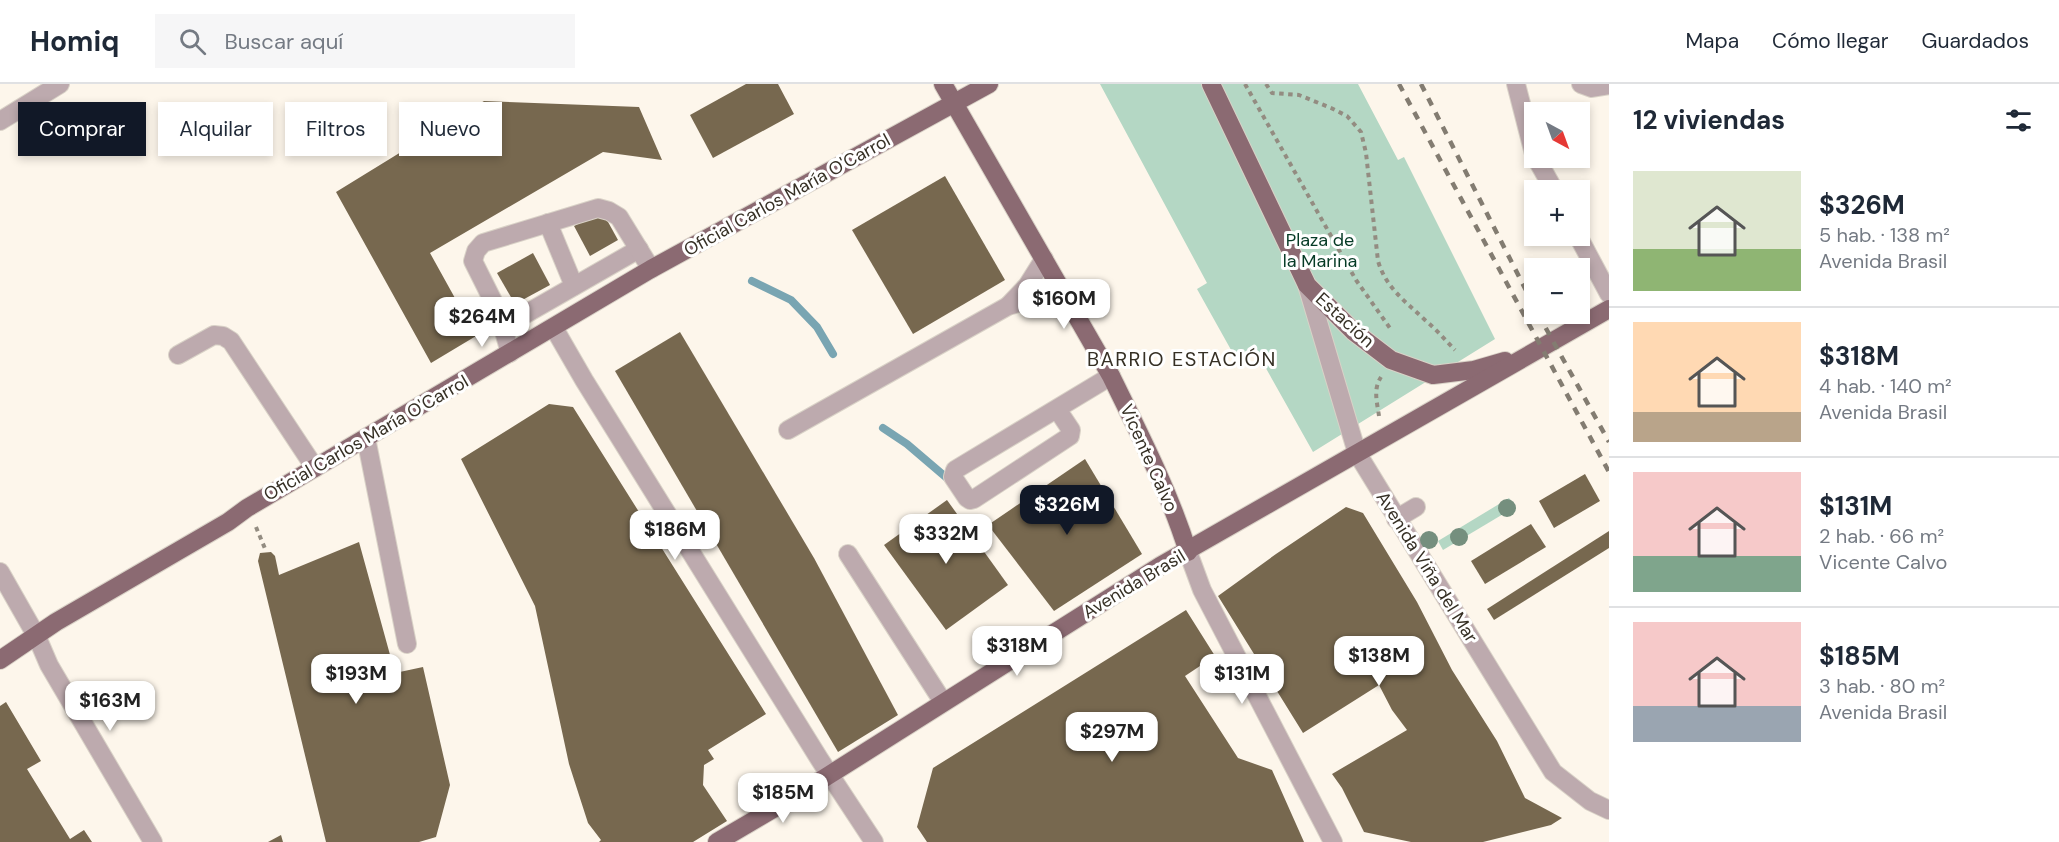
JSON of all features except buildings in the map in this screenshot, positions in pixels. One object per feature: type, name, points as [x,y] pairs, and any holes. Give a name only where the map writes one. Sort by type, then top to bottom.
[{"type":"main road","name":"Vicente Calvo","points":[[943,84],[1111,376],[1180,526],[1188,552]]},
{"type":"main road","name":"Oficial Carlos María O'Carrol","points":[[0,660],[56,622],[651,269],[989,84]]},
{"type":"main road","name":"Estación","points":[[1210,85],[1307,285],[1353,332],[1392,360],[1433,375],[1496,365],[1560,339]]},
{"type":"main road","points":[[1560,339],[1609,309]]},
{"type":"main road","name":"Avenida Brasil","points":[[717,842],[807,789],[1160,566],[1560,339]]},
{"type":"street","points":[[0,121],[60,84]]},
{"type":"street","points":[[1516,84],[1524,114]]},
{"type":"street","points":[[1581,84],[1592,88],[1609,85]]},
{"type":"street","points":[[510,353],[500,313],[473,261],[476,251],[483,243],[598,208],[619,217],[651,269]]},
{"type":"street","points":[[548,223],[574,286]]},
{"type":"street","points":[[1583,246],[1609,294]]},
{"type":"street","points":[[503,327],[639,249]]},
{"type":"street","points":[[1008,306],[1027,286],[1044,259]]},
{"type":"street","name":"Avenida Viña del Mar","points":[[1307,285],[1357,453],[1553,772],[1590,801],[1609,810]]},
{"type":"street","points":[[788,430],[1008,306],[1035,298],[1068,300]]},
{"type":"street","points":[[554,328],[584,380],[874,842]]},
{"type":"street","points":[[178,355],[214,335],[231,340],[315,468]]},
{"type":"street","points":[[1057,409],[1071,430],[1070,436],[974,499],[967,498],[953,477],[954,470],[1111,376]]},
{"type":"street","points":[[366,438],[407,644]]},
{"type":"street","points":[[1396,519],[1416,507]]},
{"type":"street","name":"Vicente Calvo","points":[[1188,552],[1202,590],[1333,842]]},
{"type":"street","points":[[848,554],[943,702]]},
{"type":"street","points":[[0,572],[37,637],[49,665],[153,842]]},
{"type":"path","points":[[1245,84],[1356,280],[1390,328],[1394,342],[1392,360],[1378,381],[1376,393],[1383,438]]},
{"type":"path","points":[[1266,84],[1272,93],[1299,95],[1341,113],[1352,120],[1361,132],[1366,153],[1378,261],[1385,280],[1399,298],[1426,320],[1474,370]]},
{"type":"green space","name":"Plaza de la Marina","points":[[1100,84],[1358,84],[1398,160],[1404,157],[1495,339],[1313,452],[1254,347],[1235,357],[1197,289],[1207,283]]},
{"type":"green space","points":[[1509,498],[1515,507],[1443,550],[1438,541]]},
{"type":"waterway","points":[[752,281],[791,300],[817,327],[833,354]]},
{"type":"waterway","points":[[883,428],[907,444],[948,479]]},
{"type":"railway","points":[[1399,84],[1609,472]]},
{"type":"railway","points":[[1421,84],[1524,286]]},
{"type":"railway","points":[[1544,324],[1609,442]]},
{"type":"district","name":"BARRIO ESTACIÓN","points":[[1182,359]]}]
